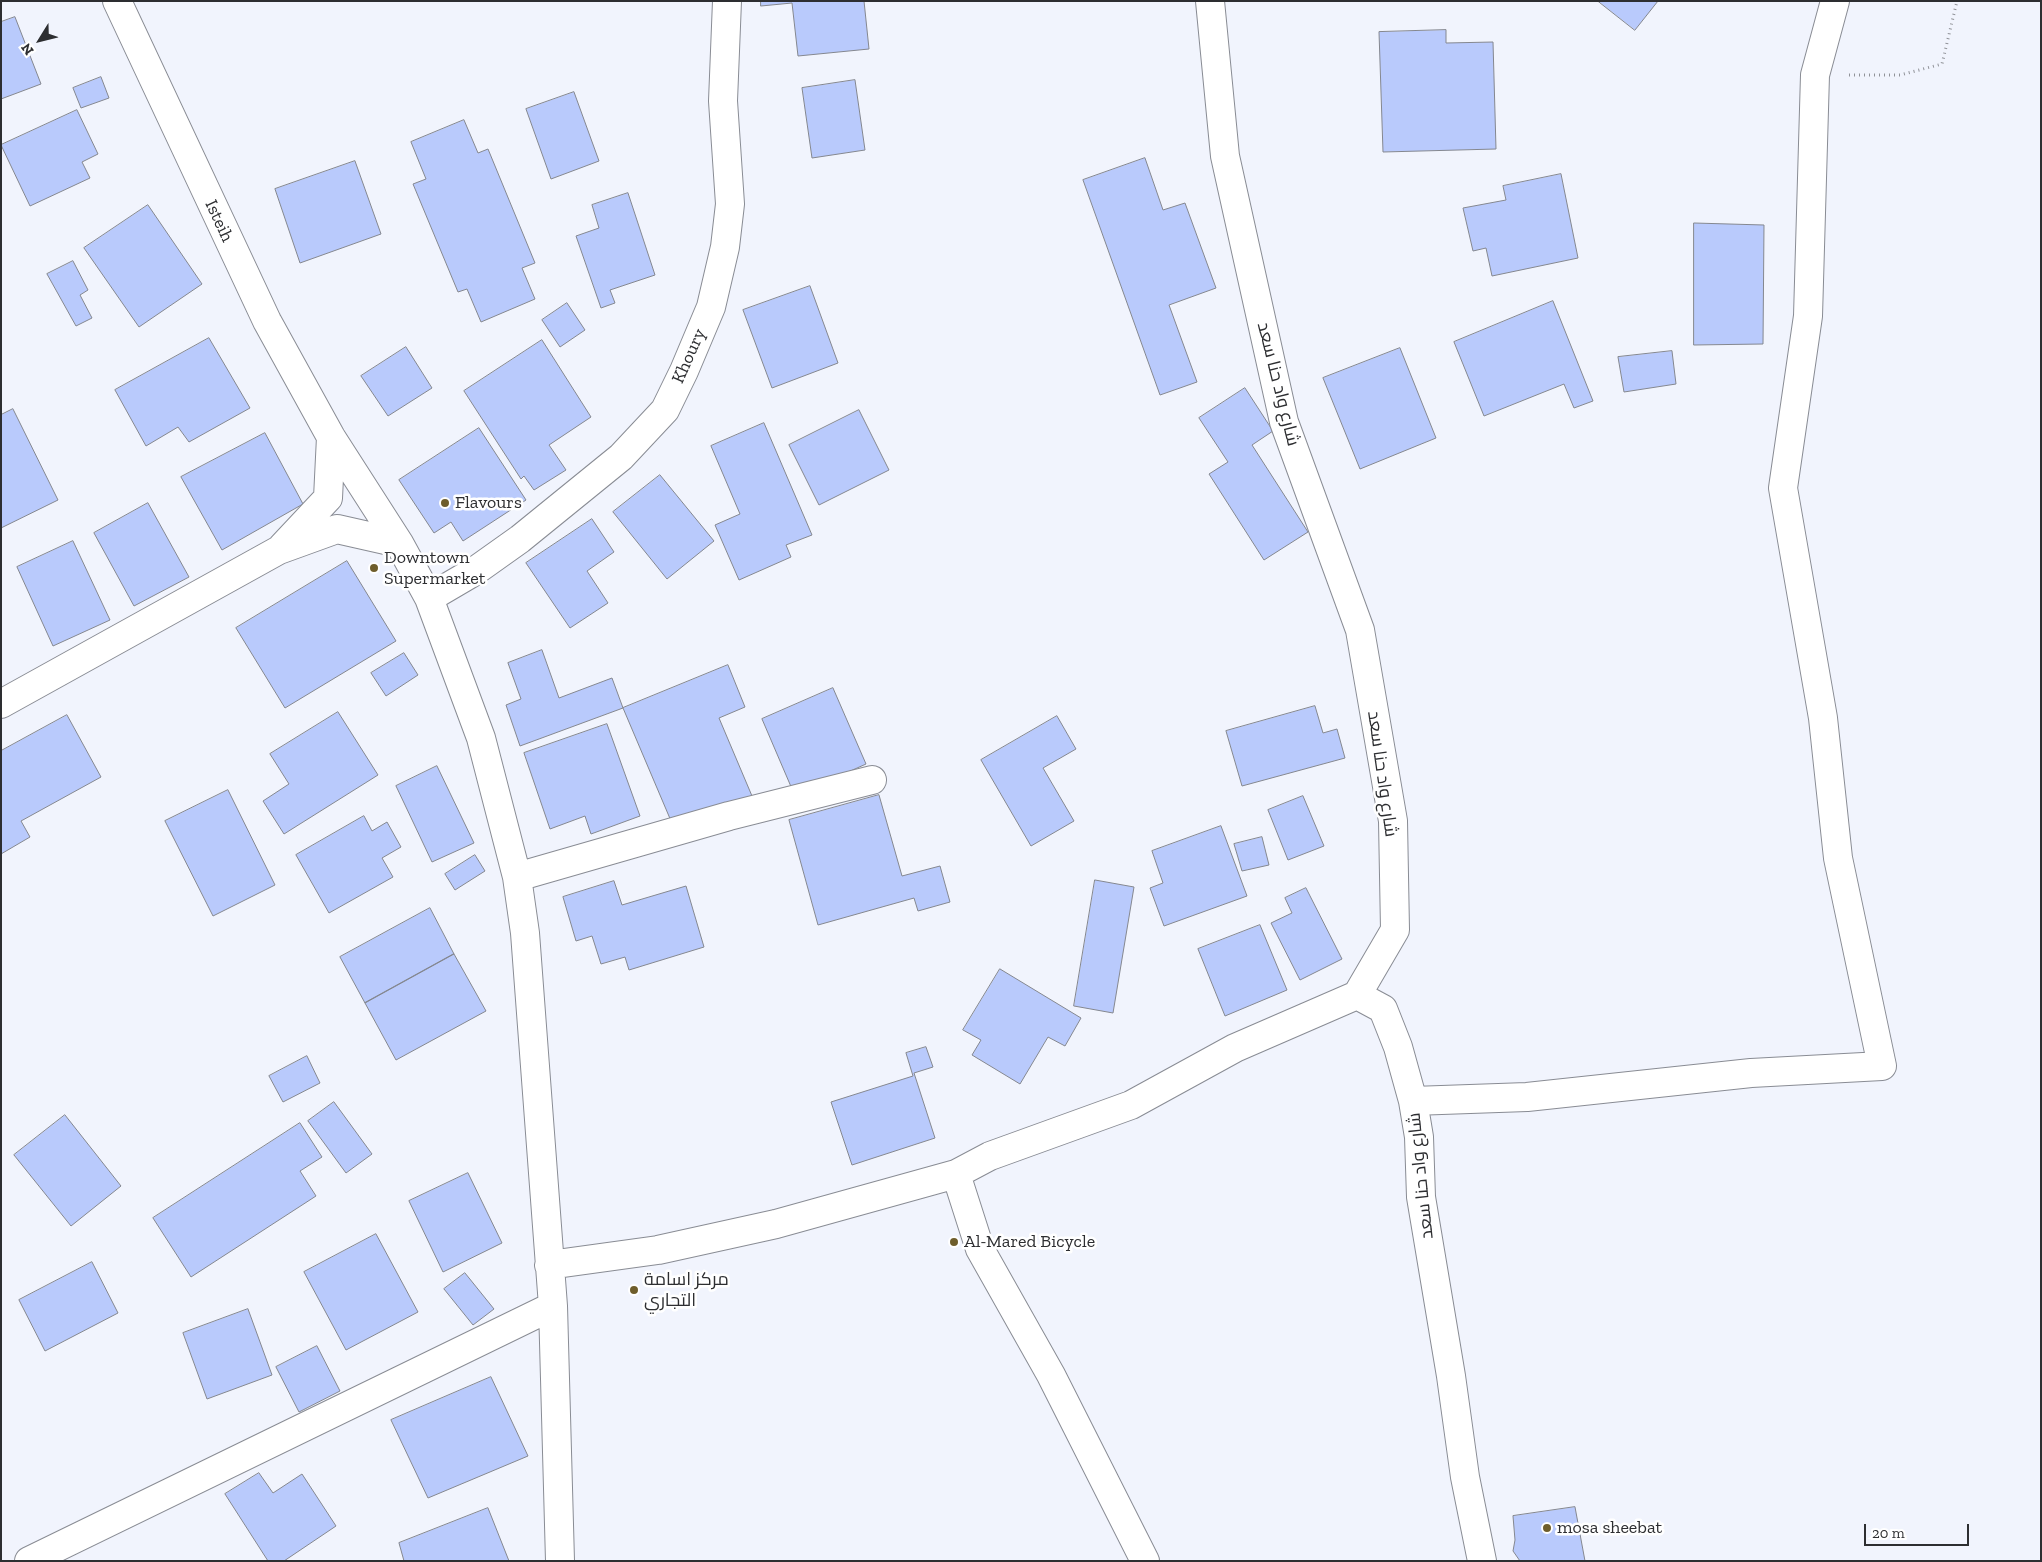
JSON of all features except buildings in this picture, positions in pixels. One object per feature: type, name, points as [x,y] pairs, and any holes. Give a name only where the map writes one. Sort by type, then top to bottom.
[{"type":"street","name":"Isteih","points":[[117,1],[266,321],[330,437],[399,543],[429,598],[481,738],[517,877],[525,934],[549,1264],[554,1306],[560,1561]]},
{"type":"street","name":"Khoury","points":[[429,598],[475,571],[520,539],[622,457],[665,410],[711,306],[725,247],[730,204],[723,101],[727,1]]},
{"type":"street","name":"شارع واد حنا سعد","points":[[1210,1],[1227,166],[1284,422],[1360,630],[1393,821],[1394,930],[1356,995],[1383,1009],[1398,1047],[1413,1101],[1419,1137],[1421,1197],[1465,1477],[1482,1561]]},
{"type":"street","points":[[1413,1101],[1527,1097],[1751,1073],[1882,1066],[1838,858],[1823,718],[1783,488],[1808,316],[1815,75],[1835,1]]},
{"type":"street","points":[[279,550],[328,498],[330,437]]},
{"type":"street","points":[[1,704],[279,550],[338,530],[399,543]]},
{"type":"street","points":[[517,877],[729,816],[872,780]]},
{"type":"street","points":[[549,1264],[658,1250],[776,1224],[956,1174],[990,1156],[1131,1106],[1235,1048],[1356,995]]},
{"type":"street","points":[[956,1174],[980,1249],[1051,1375],[1145,1561]]},
{"type":"street","points":[[29,1561],[554,1306]]},
{"type":"path","points":[[1815,75],[1900,75],[1942,64],[1957,1]]},
{"type":"place","name":"Flavours","points":[[445,503]]},
{"type":"place","name":"Downtown Supermarket","points":[[374,568]]},
{"type":"place","name":"Al-Mared Bicycle","points":[[954,1242]]},
{"type":"place","name":"مركز اسامة التجاري","points":[[634,1290]]},
{"type":"place","name":"mosa sheebat","points":[[1547,1528]]}]
